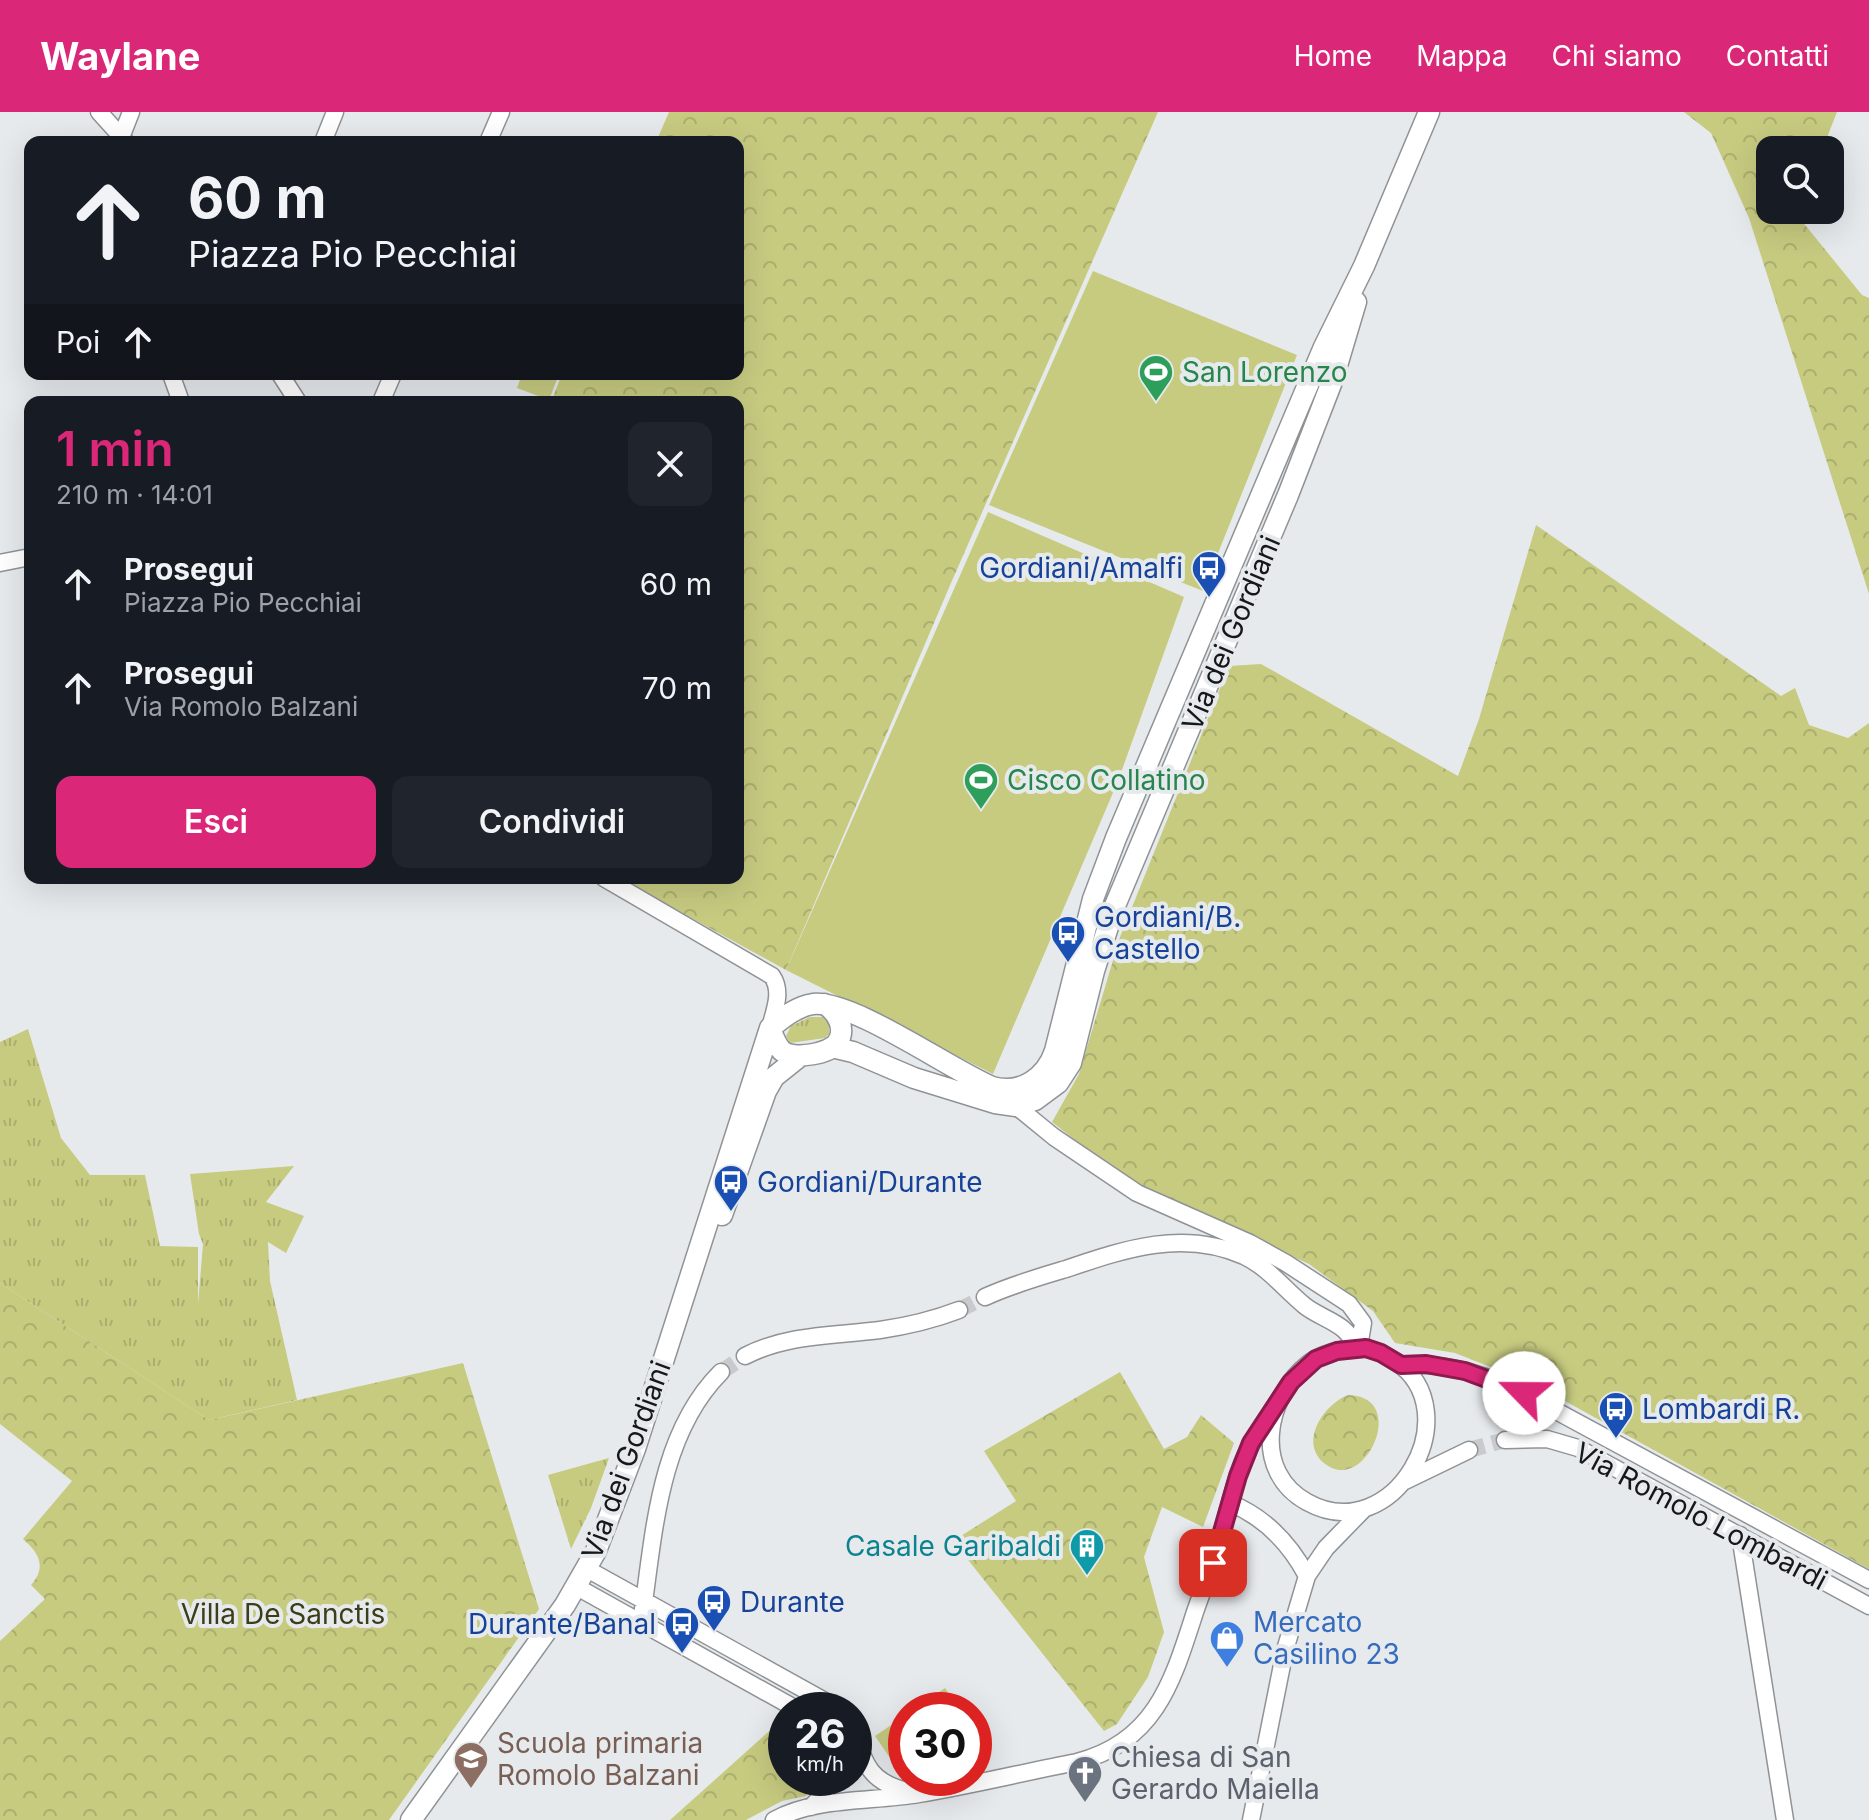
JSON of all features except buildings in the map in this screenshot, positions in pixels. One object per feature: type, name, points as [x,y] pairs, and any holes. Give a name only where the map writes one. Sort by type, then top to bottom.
[{"type":"street","points":[[99,112],[121,136]]},
{"type":"street","points":[[125,136],[131,112]]},
{"type":"street","points":[[325,136],[335,112]]},
{"type":"street","points":[[491,136],[501,112]]},
{"type":"street","name":"Via dei Gordiani","points":[[824,1004],[843,1008],[992,1087],[1009,1090],[1025,1086],[1046,1070],[1055,1051],[1093,899],[1116,838],[1324,347],[1364,266],[1429,112]]},
{"type":"street","name":"Via dei Gordiani","points":[[1016,1106],[1035,1100],[1051,1090],[1071,1063],[1094,971],[1114,908],[1325,403],[1348,333],[1364,266]]},
{"type":"street","points":[[0,563],[24,558]]},
{"type":"street","points":[[614,884],[772,976],[777,983],[778,996],[770,1028],[780,1049],[799,1057],[832,1047],[853,1052],[930,1083],[995,1103],[1016,1106],[1083,1158],[1145,1197],[1266,1251],[1349,1304],[1363,1323],[1357,1347]]},
{"type":"street","points":[[770,1028],[795,1010],[824,1004],[833,1010],[840,1024],[840,1037],[832,1047]]},
{"type":"street","name":"Via dei Gordiani","points":[[411,1820],[587,1569],[617,1499],[770,1028]]},
{"type":"street","name":"Via dei Gordiani","points":[[688,1287],[724,1208],[766,1091],[774,1077],[799,1057]]},
{"type":"street","points":[[985,1297],[1134,1247],[1197,1243],[1224,1249],[1257,1263],[1307,1307],[1346,1330],[1357,1347]]},
{"type":"street","points":[[745,1356],[792,1339],[879,1330],[938,1318],[959,1310]]},
{"type":"street","points":[[992,1779],[1087,1759],[1120,1744],[1139,1729],[1159,1704],[1177,1670],[1246,1454],[1291,1382],[1310,1363],[1329,1353],[1357,1347],[1381,1353],[1401,1365],[1420,1388],[1427,1411],[1417,1456],[1404,1482]]},
{"type":"street","name":"Via Romolo Lombardi","points":[[1401,1365],[1426,1364],[1465,1371],[1524,1393],[1869,1580]]},
{"type":"street","points":[[641,1623],[651,1550],[673,1448],[693,1406],[721,1372]]},
{"type":"street","points":[[1275,1409],[1270,1438],[1276,1470],[1287,1486],[1306,1502],[1324,1510],[1348,1513],[1363,1510],[1384,1500],[1404,1482],[1435,1466],[1471,1455]]},
{"type":"street","name":"Via Romolo Lombardi","points":[[1506,1444],[1529,1439],[1556,1441],[1578,1448],[1869,1606]]},
{"type":"street","points":[[1230,1503],[1265,1523],[1296,1557],[1307,1576]]},
{"type":"street","points":[[1251,1820],[1285,1650],[1307,1576],[1326,1548],[1363,1510]]},
{"type":"street","points":[[1740,1535],[1785,1820]]},
{"type":"street","points":[[587,1569],[808,1692]]},
{"type":"street","points":[[577,1587],[768,1693]]},
{"type":"street","points":[[811,1807],[822,1796]]},
{"type":"street","points":[[774,1820],[811,1807],[902,1796]]},
{"type":"green space","points":[[669,112],[1158,112],[951,583],[786,970],[630,884],[744,884],[744,396],[553,396],[560,380],[744,380],[744,136],[659,136]]},
{"type":"green space","points":[[1684,112],[1837,112],[1828,136],[1756,136],[1756,224],[1804,224],[1862,295],[1869,298],[1869,594],[1749,218],[1711,133]]},
{"type":"green space","name":"San Lorenzo","points":[[1093,271],[1297,355],[1203,591],[989,505]]},
{"type":"green space","points":[[520,380],[557,380],[551,396],[538,396],[517,388]]},
{"type":"green space","name":"Cisco Collatino","points":[[988,512],[1184,597],[1118,781],[993,1074],[786,970]]},
{"type":"green space","points":[[1536,525],[1781,696],[1795,688],[1809,725],[1848,738],[1869,723],[1869,1569],[1536,1385],[1455,1353],[1395,1343],[1373,1311],[1309,1264],[1163,1198],[1107,1165],[1052,1122],[1079,1074],[1120,937],[1229,666],[1261,664],[1458,776],[1479,719]]},
{"type":"green space","points":[[810,1017],[823,1017],[829,1022],[829,1034],[825,1038],[790,1043],[786,1036],[791,1026]]},
{"type":"green space","points":[[28,1029],[61,1138],[90,1175],[145,1175],[160,1246],[198,1247],[198,1304],[203,1244],[190,1174],[294,1166],[266,1202],[304,1216],[286,1253],[268,1242],[270,1281],[297,1400],[209,1420],[0,1283],[0,1042]]},
{"type":"green space","name":"Villa De Sanctis","points":[[0,1283],[209,1420],[463,1363],[539,1609],[389,1820],[0,1820],[0,1641],[45,1599],[31,1585],[39,1572],[39,1560],[23,1539],[72,1481],[0,1424]]},
{"type":"green space","points":[[1120,1372],[1164,1449],[1187,1437],[1201,1415],[1234,1443],[1203,1527],[1162,1507],[1144,1557],[1164,1632],[1148,1677],[1117,1724],[1104,1731],[953,1541],[1016,1501],[984,1451]]},
{"type":"green space","points":[[1348,1395],[1366,1399],[1376,1410],[1379,1424],[1368,1454],[1357,1465],[1344,1470],[1330,1467],[1320,1459],[1313,1439],[1321,1418],[1329,1408]]},
{"type":"green space","points":[[609,1458],[591,1508],[571,1549],[548,1475]]},
{"type":"green space","points":[[888,1727],[888,1755],[875,1736]]},
{"type":"green space","points":[[768,1732],[768,1796],[806,1796],[782,1801],[746,1820],[670,1820]]},
{"type":"tunnel","points":[[959,1310],[985,1297]]},
{"type":"tunnel","points":[[721,1372],[745,1356]]},
{"type":"tunnel","points":[[1469,1450],[1505,1440]]},
{"type":"place","name":"San Lorenzo","points":[[1156,403]]},
{"type":"place","name":"Gordiani/Amalfi","points":[[1209,599]]},
{"type":"place","name":"Cisco Collatino","points":[[981,811]]},
{"type":"place","name":"Gordiani/B. Castello","points":[[1068,964]]},
{"type":"place","name":"Gordiani/Durante","points":[[731,1213]]},
{"type":"place","name":"Lombardi R.","points":[[1616,1440]]},
{"type":"place","name":"Casale Garibaldi","points":[[1087,1577]]},
{"type":"place","name":"Durante","points":[[714,1633]]},
{"type":"place","name":"Durante/Banal","points":[[682,1655]]},
{"type":"place","name":"Mercato Casilino 23","points":[[1227,1669]]},
{"type":"place","name":"Scuola primaria Romolo Balzani","points":[[471,1790]]},
{"type":"place","name":"Chiesa di San Gerardo Maiella","points":[[1085,1804]]},
{"type":"route","points":[[1213,1563],[1238,1476],[1251,1443],[1291,1382],[1316,1359],[1355,1347],[1366,1348],[1401,1365],[1426,1364],[1465,1371],[1524,1393]]}]
